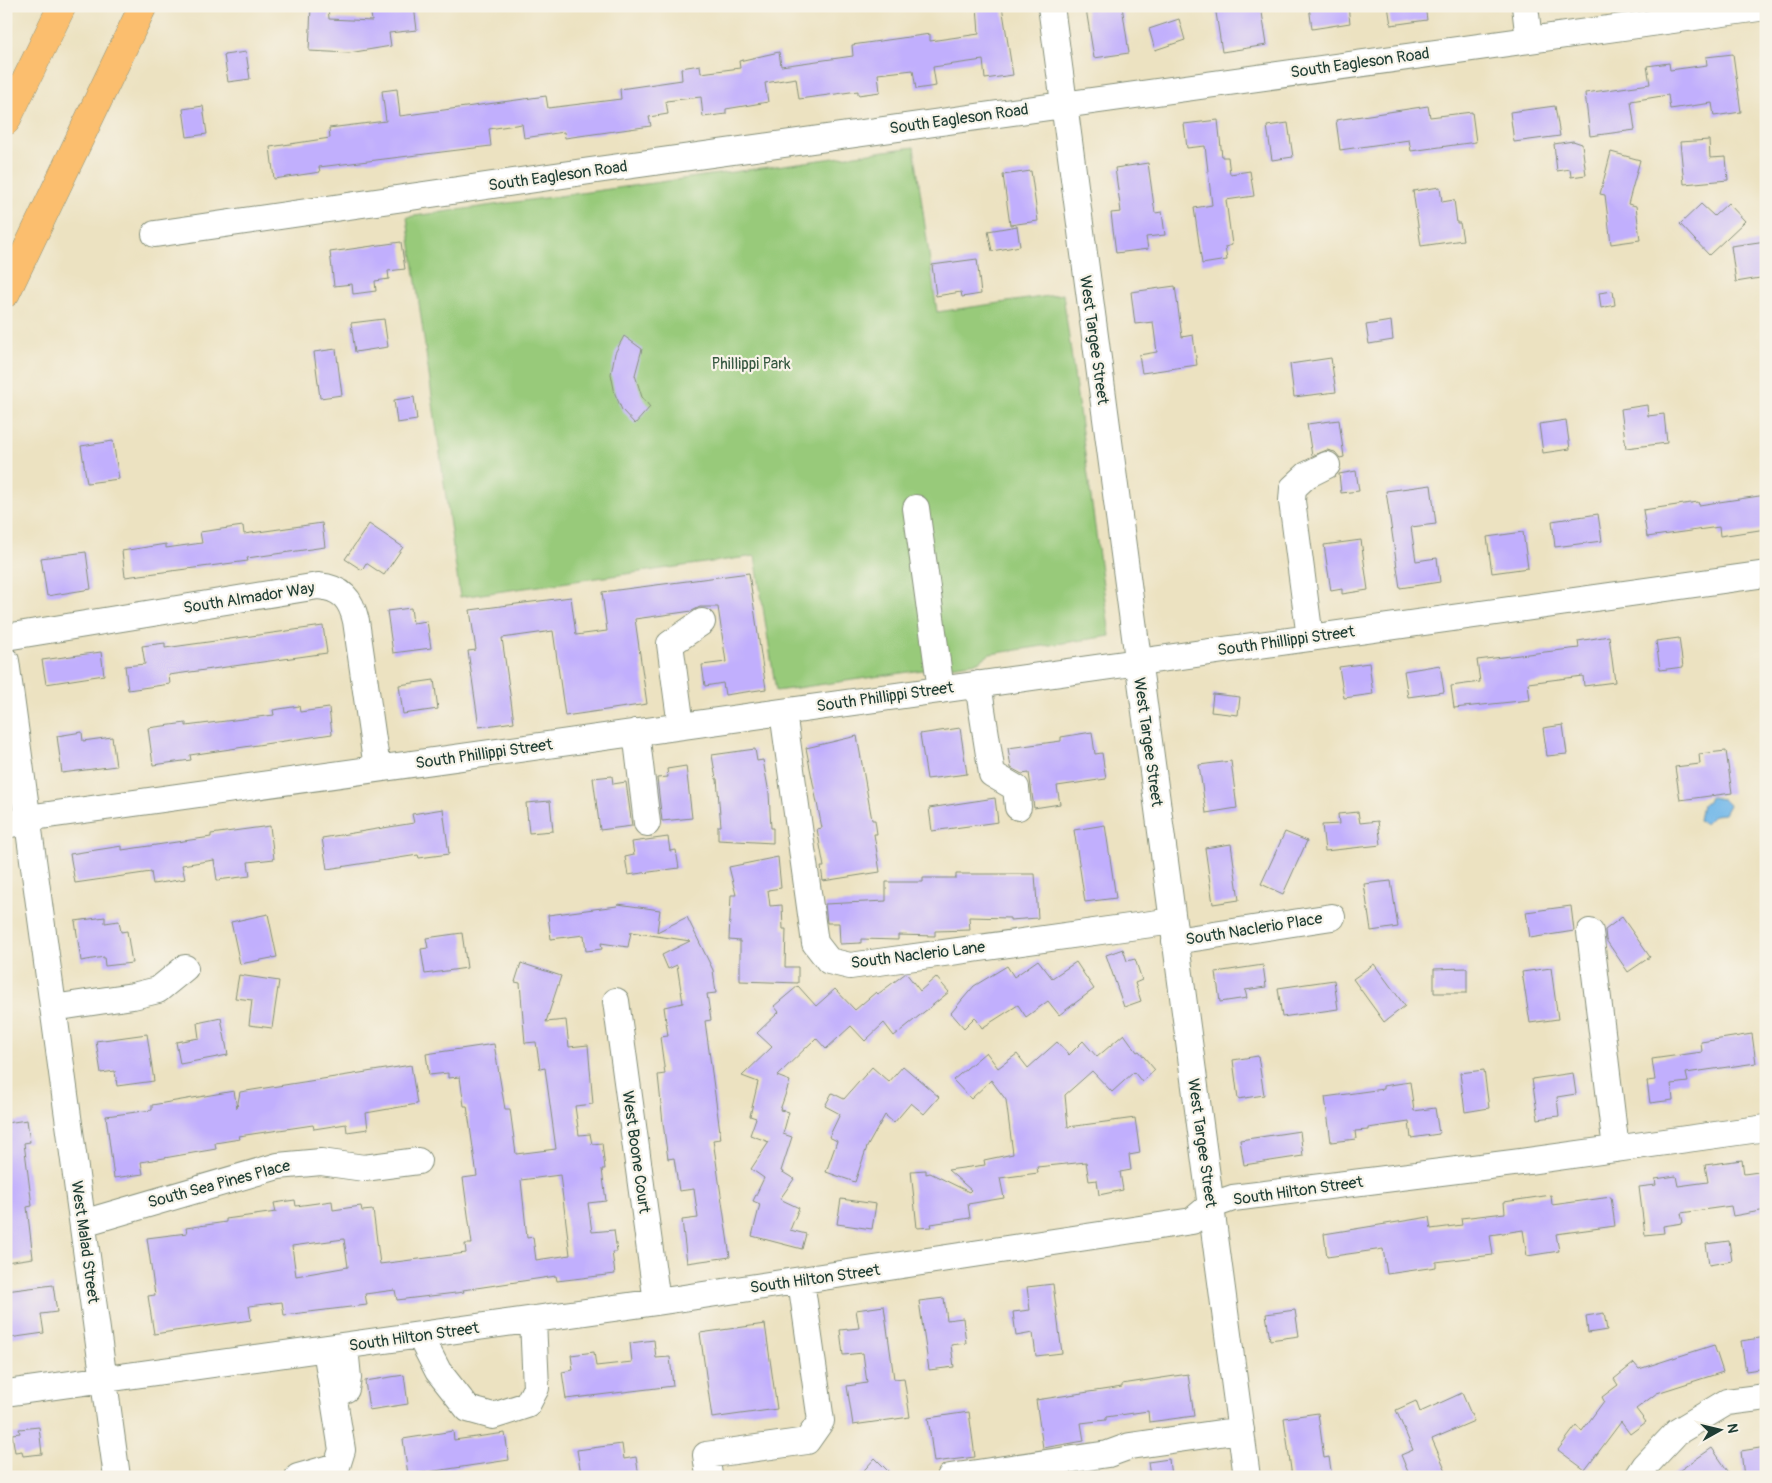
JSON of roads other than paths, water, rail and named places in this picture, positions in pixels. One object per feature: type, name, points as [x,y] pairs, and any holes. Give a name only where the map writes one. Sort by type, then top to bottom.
[{"type":"highway","points":[[6,121],[62,6]]},
{"type":"highway","points":[[6,293],[143,6]]},
{"type":"street","name":"West Targee Street","points":[[1050,6],[1247,1477]]},
{"type":"street","points":[[1524,6],[1529,40]]},
{"type":"street","name":"South Eagleson Road","points":[[155,234],[1764,7],[1766,25]]},
{"type":"street","points":[[1310,638],[1292,501],[1293,488],[1307,475],[1327,465]]},
{"type":"street","points":[[916,508],[942,690]]},
{"type":"street","name":"South Phillippi Street","points":[[17,821],[377,768],[1766,574]]},
{"type":"street","name":"South Almador Way","points":[[6,637],[318,586],[332,587],[344,594],[353,607],[377,768]]},
{"type":"street","points":[[681,726],[670,644],[702,622]]},
{"type":"street","name":"West Malad Street","points":[[6,661],[17,821],[53,1008],[117,1477]]},
{"type":"street","points":[[978,684],[992,774],[1016,788],[1018,807]]},
{"type":"street","name":"South Naclerio Lane","points":[[782,712],[815,943],[829,961],[850,966],[1174,931]]},
{"type":"street","points":[[636,732],[647,823]]},
{"type":"street","name":"South Naclerio Place","points":[[1174,931],[1332,917]]},
{"type":"street","points":[[1590,932],[1616,1149]]},
{"type":"street","points":[[53,1008],[133,996],[158,990],[185,968]]},
{"type":"street","name":"West Boone Court","points":[[616,1001],[657,1302]]},
{"type":"street","name":"South Hilton Street","points":[[6,1393],[104,1381],[533,1320],[1192,1221],[1210,1206],[1233,1198],[1766,1128]]},
{"type":"street","name":"South Sea Pines Place","points":[[83,1223],[278,1166],[321,1162],[364,1168],[418,1161]]},
{"type":"street","points":[[709,1475],[706,1455],[807,1441],[821,1422],[801,1281]]},
{"type":"street","points":[[420,1336],[438,1371],[468,1409],[493,1416],[527,1405],[536,1388],[533,1320]]},
{"type":"street","points":[[298,1477],[337,1466],[342,1450],[333,1396],[346,1389],[348,1378],[336,1348]]},
{"type":"street","points":[[1638,1477],[1644,1466],[1677,1432],[1727,1402],[1766,1397]]},
{"type":"street","points":[[950,1477],[1108,1454],[1130,1446],[1240,1430]]},
{"type":"water","points":[[1710,797],[1723,799],[1729,805],[1724,814],[1714,815],[1705,824],[1699,820],[1702,805],[1708,802]]},
{"type":"park label","name":"Phillippi Park","points":[[751,364]]}]
